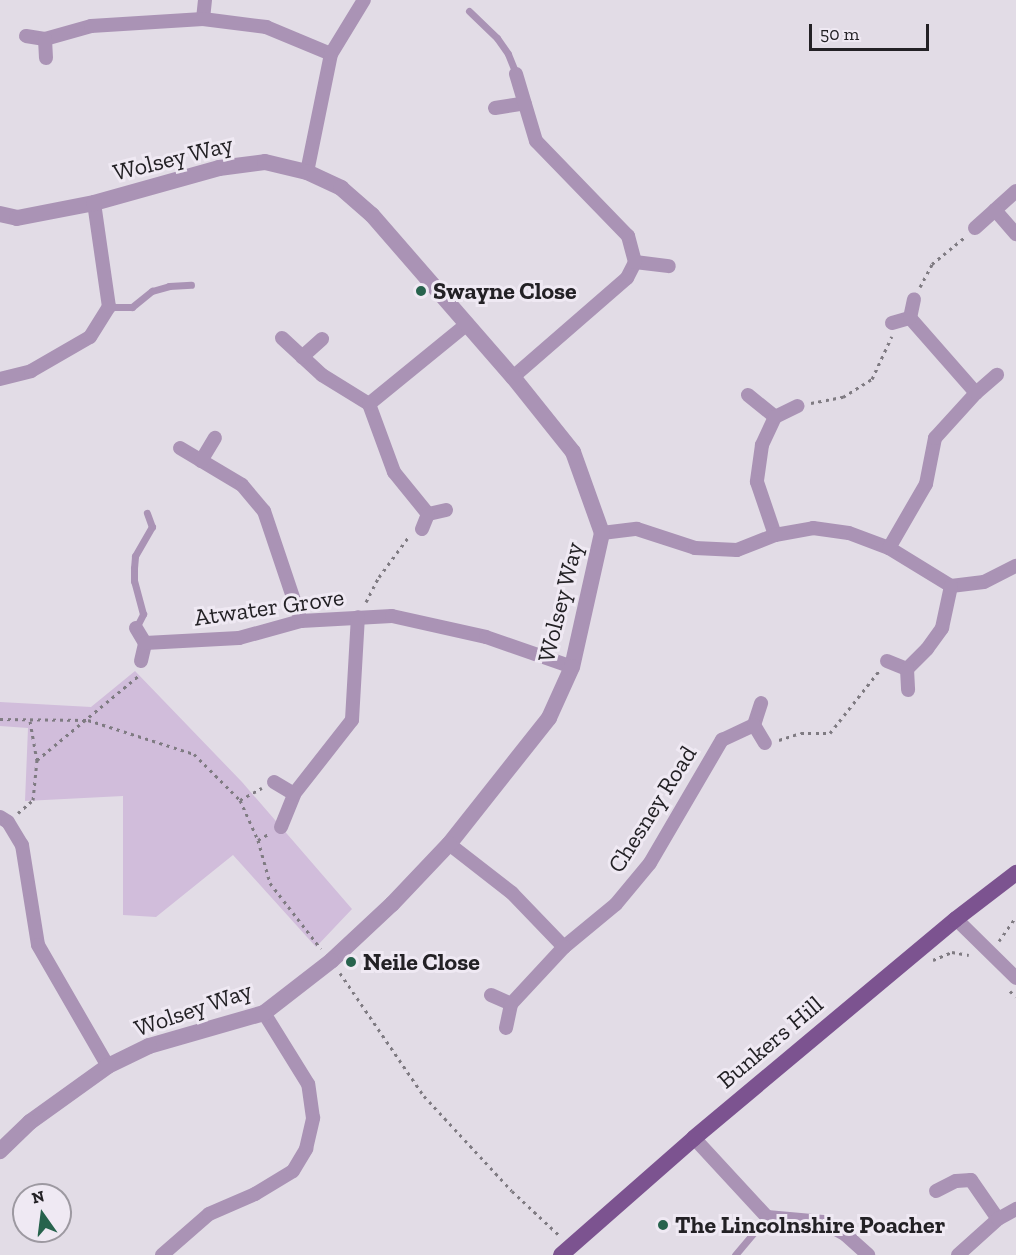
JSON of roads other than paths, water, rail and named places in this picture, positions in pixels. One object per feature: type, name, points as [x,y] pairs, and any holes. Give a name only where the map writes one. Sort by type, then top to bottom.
[{"type":"main road","name":"Bunkers Hill","points":[[561,1255],[694,1138],[956,919],[1016,873]]},
{"type":"street","points":[[203,19],[205,0]]},
{"type":"street","points":[[307,172],[331,54],[364,0]]},
{"type":"street","points":[[26,36],[45,39],[91,26],[203,19],[266,27],[331,54]]},
{"type":"street","points":[[45,39],[46,58]]},
{"type":"street","points":[[513,376],[627,278],[635,262],[628,236],[536,141],[516,74]]},
{"type":"street","points":[[495,108],[525,103]]},
{"type":"street","name":"Wolsey Way","points":[[0,214],[17,218],[94,203],[219,168],[265,162],[307,172],[341,188],[372,215],[513,376],[573,452],[602,533],[572,667],[549,718],[449,844],[392,904],[331,961],[264,1013],[148,1046],[108,1066],[30,1122],[0,1151]]},
{"type":"street","points":[[975,228],[1016,191]]},
{"type":"street","points":[[0,379],[31,371],[90,337],[109,307],[94,203]]},
{"type":"street","points":[[994,210],[1016,234]]},
{"type":"street","points":[[635,262],[669,266]]},
{"type":"street","points":[[910,318],[914,299]]},
{"type":"street","points":[[892,322],[910,318]]},
{"type":"street","points":[[910,318],[976,393]]},
{"type":"street","points":[[369,404],[467,324]]},
{"type":"street","points":[[282,338],[322,375],[369,404],[394,472],[428,514]]},
{"type":"street","points":[[302,357],[322,339]]},
{"type":"street","points":[[889,548],[926,484],[935,438],[976,393],[997,375]]},
{"type":"street","points":[[748,394],[775,417]]},
{"type":"street","points":[[775,535],[757,482],[762,446],[775,417],[798,406]]},
{"type":"street","points":[[201,461],[215,438]]},
{"type":"street","points":[[180,448],[242,485],[264,511],[301,621]]},
{"type":"street","points":[[428,514],[446,510]]},
{"type":"street","points":[[422,528],[428,514]]},
{"type":"street","points":[[602,533],[637,529],[695,548],[737,550],[775,535],[813,528],[849,533],[889,548],[951,586],[984,582],[1016,566]]},
{"type":"street","points":[[908,690],[907,669],[927,649],[942,628],[951,586]]},
{"type":"street","name":"Atwater Grove","points":[[145,643],[239,638],[301,621],[392,616],[486,637],[572,667]]},
{"type":"street","points":[[281,827],[294,794],[352,720],[358,617]]},
{"type":"street","points":[[136,627],[145,643],[141,661]]},
{"type":"street","points":[[887,661],[907,669]]},
{"type":"street","points":[[761,704],[754,725],[765,743]]},
{"type":"street","name":"Chesney Road","points":[[511,1004],[564,947],[616,904],[650,863],[722,740],[754,725]]},
{"type":"street","points":[[274,782],[294,794]]},
{"type":"street","points":[[4,820],[22,845],[38,945],[108,1066]]},
{"type":"street","points":[[449,844],[512,893],[564,947]]},
{"type":"street","points":[[956,919],[1016,978]]},
{"type":"street","points":[[491,994],[511,1004],[506,1028]]},
{"type":"street","points":[[164,1254],[209,1214],[255,1194],[293,1171],[306,1149],[313,1118],[308,1084],[264,1013]]},
{"type":"street","points":[[694,1138],[767,1217],[823,1222],[846,1235],[868,1255]]},
{"type":"street","points":[[936,1191],[956,1181],[971,1180],[999,1219]]},
{"type":"street","points":[[958,1255],[999,1219],[1016,1209]]},
{"type":"lane","points":[[469,11],[497,38],[508,54],[516,74]]},
{"type":"lane","points":[[109,307],[132,307],[152,291],[169,286],[191,285]]},
{"type":"lane","points":[[136,627],[143,614],[143,605],[134,581],[135,556],[152,527],[147,513]]},
{"type":"lane","points":[[735,1255],[767,1217]]},
{"type":"place","name":"Swayne Close","points":[[421,291]]},
{"type":"place","name":"Neile Close","points":[[351,962]]},
{"type":"place","name":"The Lincolnshire Poacher","points":[[663,1225]]}]
